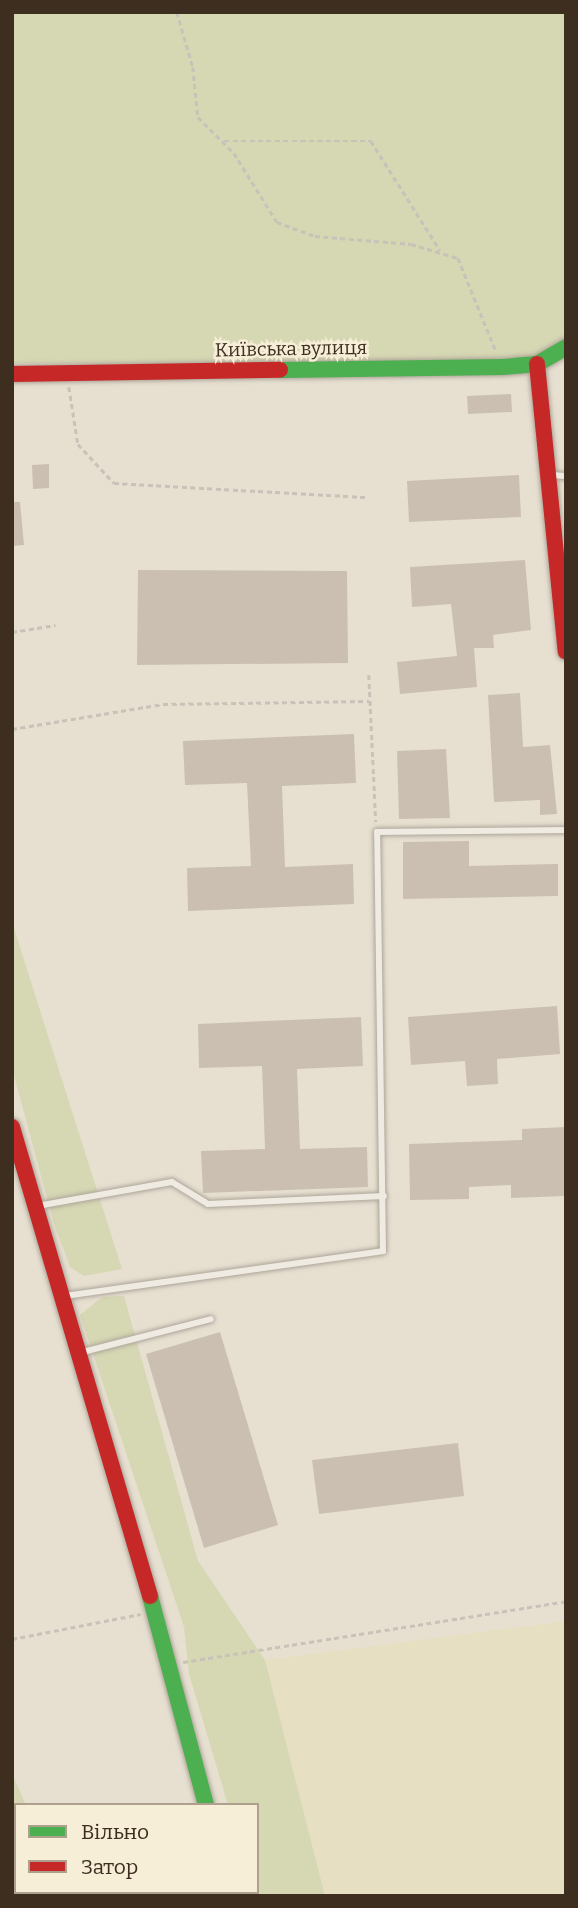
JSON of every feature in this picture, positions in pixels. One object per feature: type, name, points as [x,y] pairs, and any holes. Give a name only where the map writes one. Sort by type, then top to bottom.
[{"type":"street","name":"Київська вулиця","points":[[12,374],[503,366],[537,364],[566,347]]},
{"type":"street","points":[[537,364],[558,475],[566,652]]},
{"type":"street","points":[[12,1127],[172,1672],[205,1803]]},
{"type":"lane","points":[[60,1296],[383,1251],[377,832],[566,830]]},
{"type":"lane","points":[[35,1207],[172,1182],[208,1203],[384,1196]]},
{"type":"lane","points":[[77,1353],[211,1319]]},
{"type":"path","points":[[177,12],[192,67],[198,117],[222,141],[277,222],[315,236],[411,243],[440,250],[458,258],[503,366]]},
{"type":"path","points":[[222,141],[371,141],[440,250]]},
{"type":"path","points":[[68,373],[78,444],[114,483],[368,497]]},
{"type":"path","points":[[12,632],[55,625]]},
{"type":"path","points":[[369,675],[377,832]]},
{"type":"path","points":[[12,729],[163,704],[369,701]]},
{"type":"path","points":[[172,1672],[186,1659],[566,1601]]},
{"type":"path","points":[[12,1639],[154,1611]]},
{"type":"shaded area","points":[[566,1621],[566,1896],[325,1896],[265,1660]]},
{"type":"green space","points":[[12,12],[566,12],[566,347],[537,364],[480,368],[12,363]]},
{"type":"green space","points":[[12,922],[122,1269],[84,1276],[70,1267],[54,1224],[12,1068]]},
{"type":"green space","points":[[124,1296],[198,1561],[265,1660],[325,1896],[253,1896],[259,1894],[259,1803],[227,1803],[189,1674],[184,1627],[80,1315],[102,1297]]},
{"type":"green space","points":[[12,1774],[25,1803],[14,1803],[14,1894],[69,1896],[12,1896]]},
{"type":"building","points":[[511,394],[512,412],[468,414],[467,396]]},
{"type":"building","points":[[49,464],[49,488],[33,489],[32,465]]},
{"type":"building","points":[[519,475],[521,517],[409,522],[407,481]]},
{"type":"building","points":[[12,502],[20,502],[24,545],[12,546]]},
{"type":"building","points":[[525,560],[531,630],[493,635],[494,648],[474,648],[477,687],[400,694],[397,662],[457,656],[451,604],[412,607],[410,567]]},
{"type":"building","points":[[138,570],[347,571],[348,663],[137,665]]},
{"type":"building","points":[[520,693],[523,747],[550,745],[557,814],[540,815],[540,800],[494,802],[488,695]]},
{"type":"building","points":[[354,734],[356,783],[282,786],[285,867],[353,864],[354,904],[188,911],[187,868],[251,866],[247,783],[185,785],[183,741]]},
{"type":"building","points":[[446,749],[450,818],[399,819],[397,751]]},
{"type":"building","points":[[469,841],[469,866],[558,864],[558,896],[403,899],[403,842]]},
{"type":"building","points":[[557,1006],[560,1054],[497,1059],[498,1084],[467,1086],[465,1061],[411,1065],[408,1017]]},
{"type":"building","points":[[361,1017],[363,1066],[297,1069],[300,1149],[367,1147],[368,1187],[203,1193],[201,1151],[265,1149],[262,1066],[199,1068],[198,1024]]},
{"type":"building","points":[[566,1127],[566,1196],[511,1198],[511,1185],[469,1187],[469,1199],[410,1200],[409,1144],[522,1140],[522,1129]]},
{"type":"building","points":[[220,1332],[278,1525],[204,1548],[146,1354]]},
{"type":"building","points":[[458,1443],[464,1496],[319,1514],[312,1460]]},
{"type":"traffic: fast","points":[[280,370],[503,367],[537,364],[566,347]]},
{"type":"traffic: fast","points":[[150,1596],[205,1803]]},
{"type":"traffic: jam","points":[[537,364],[566,652]]},
{"type":"traffic: jam","points":[[12,374],[280,370]]},
{"type":"traffic: jam","points":[[12,1127],[150,1596]]}]
